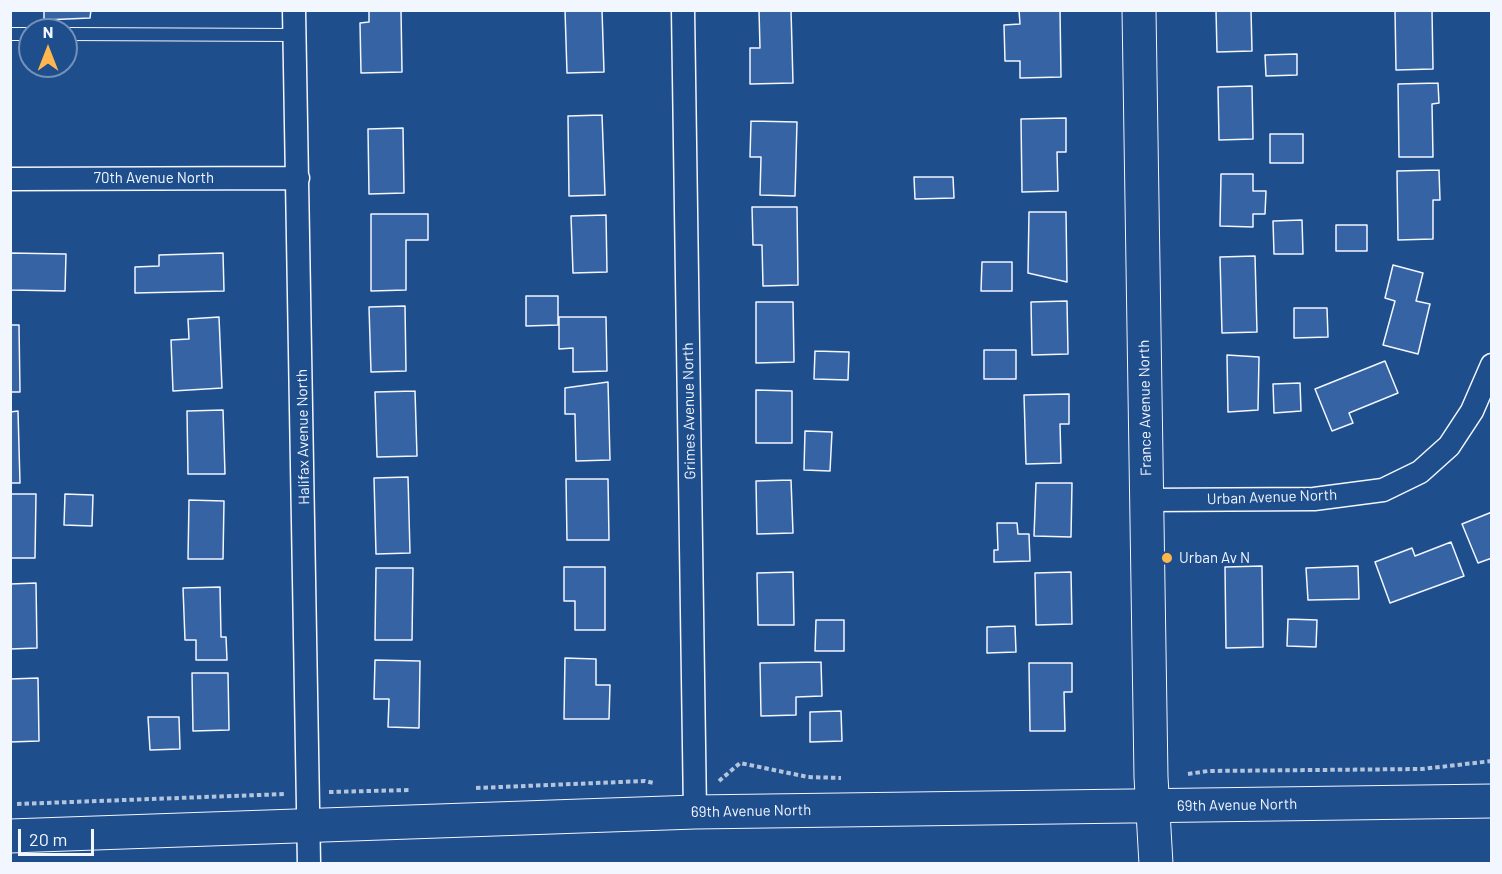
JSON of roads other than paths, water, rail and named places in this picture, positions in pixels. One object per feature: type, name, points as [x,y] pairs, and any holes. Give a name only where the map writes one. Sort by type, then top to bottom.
[{"type":"street","name":"Halifax Avenue North","points":[[294,10],[309,864]]},
{"type":"street","name":"Grimes Avenue North","points":[[683,10],[695,812]]},
{"type":"street","name":"France Avenue North","points":[[1140,10],[1147,500],[1156,864]]},
{"type":"street","name":"70th Avenue North","points":[[10,179],[298,178]]},
{"type":"street","name":"Urban Avenue North","points":[[1147,500],[1314,499],[1383,490],[1420,472],[1449,446],[1489,380]]},
{"type":"street","name":"69th Avenue North","points":[[10,837],[695,812],[1491,801]]},
{"type":"lane","points":[[78,34],[295,35]]},
{"type":"place","name":"Urban Av N","points":[[1167,558]]}]
